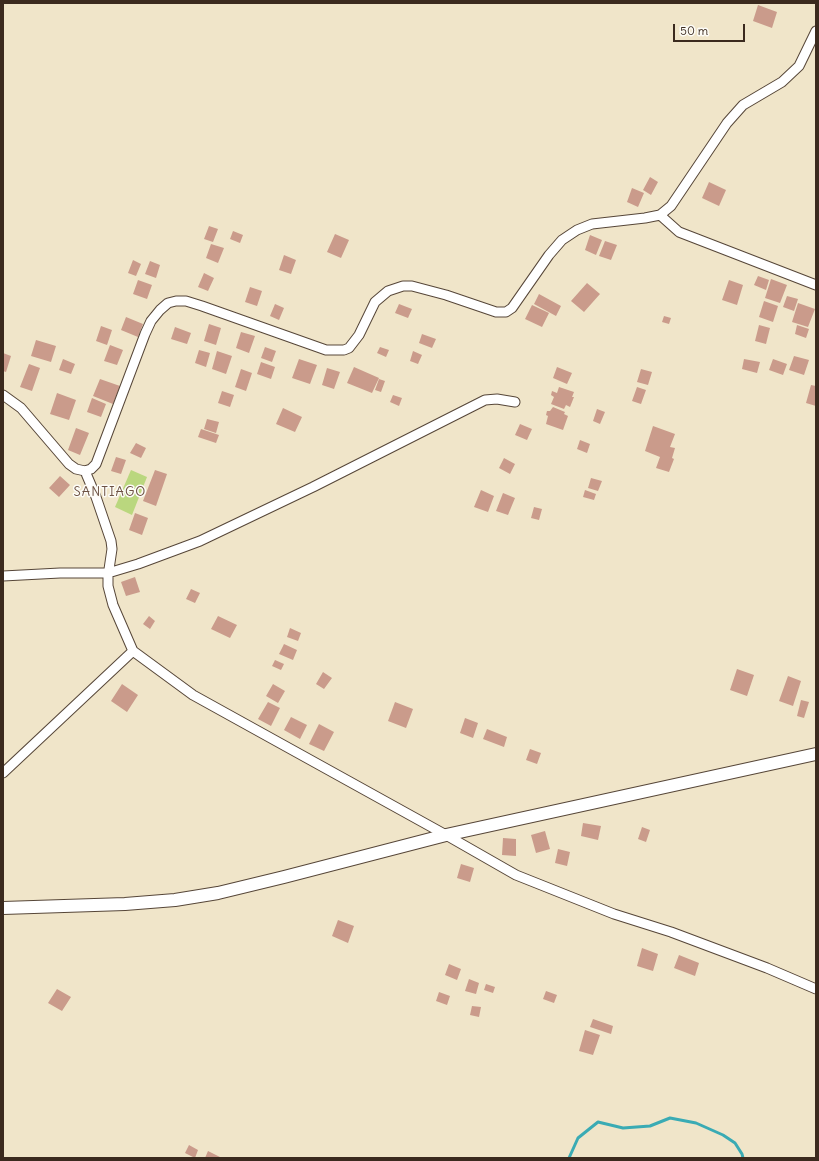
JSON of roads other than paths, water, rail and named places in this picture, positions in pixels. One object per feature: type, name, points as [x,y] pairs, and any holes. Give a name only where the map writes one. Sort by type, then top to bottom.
[{"type":"street","points":[[3,395],[21,408],[69,464],[76,469],[85,471],[91,469],[96,464],[151,321],[168,303],[186,301],[326,350],[344,350],[349,348],[354,342],[375,302],[388,291],[403,286],[412,286],[446,295],[496,312],[506,312],[512,308],[548,256],[562,240],[577,230],[592,224],[660,215],[671,206],[727,123],[743,105],[782,82],[799,66],[816,31]]},
{"type":"street","points":[[660,215],[679,232],[816,285]]},
{"type":"street","points":[[3,576],[60,573],[108,573],[138,564],[200,541],[313,487],[484,400],[497,399],[515,402]]},
{"type":"street","points":[[85,471],[96,497],[111,541],[112,549],[108,573],[108,586],[113,605],[132,651],[192,695],[516,875],[614,914],[671,932],[767,968],[816,989]]},
{"type":"street","points":[[3,773],[132,651]]},
{"type":"street","points":[[3,908],[125,904],[175,900],[248,886],[446,835],[816,754]]},
{"type":"waterway","points":[[569,1158],[578,1138],[598,1122],[623,1128],[650,1126],[670,1118],[696,1123],[723,1135],[735,1143],[743,1158]]},
{"type":"district","name":"SANTIAGO","points":[[110,492]]}]
